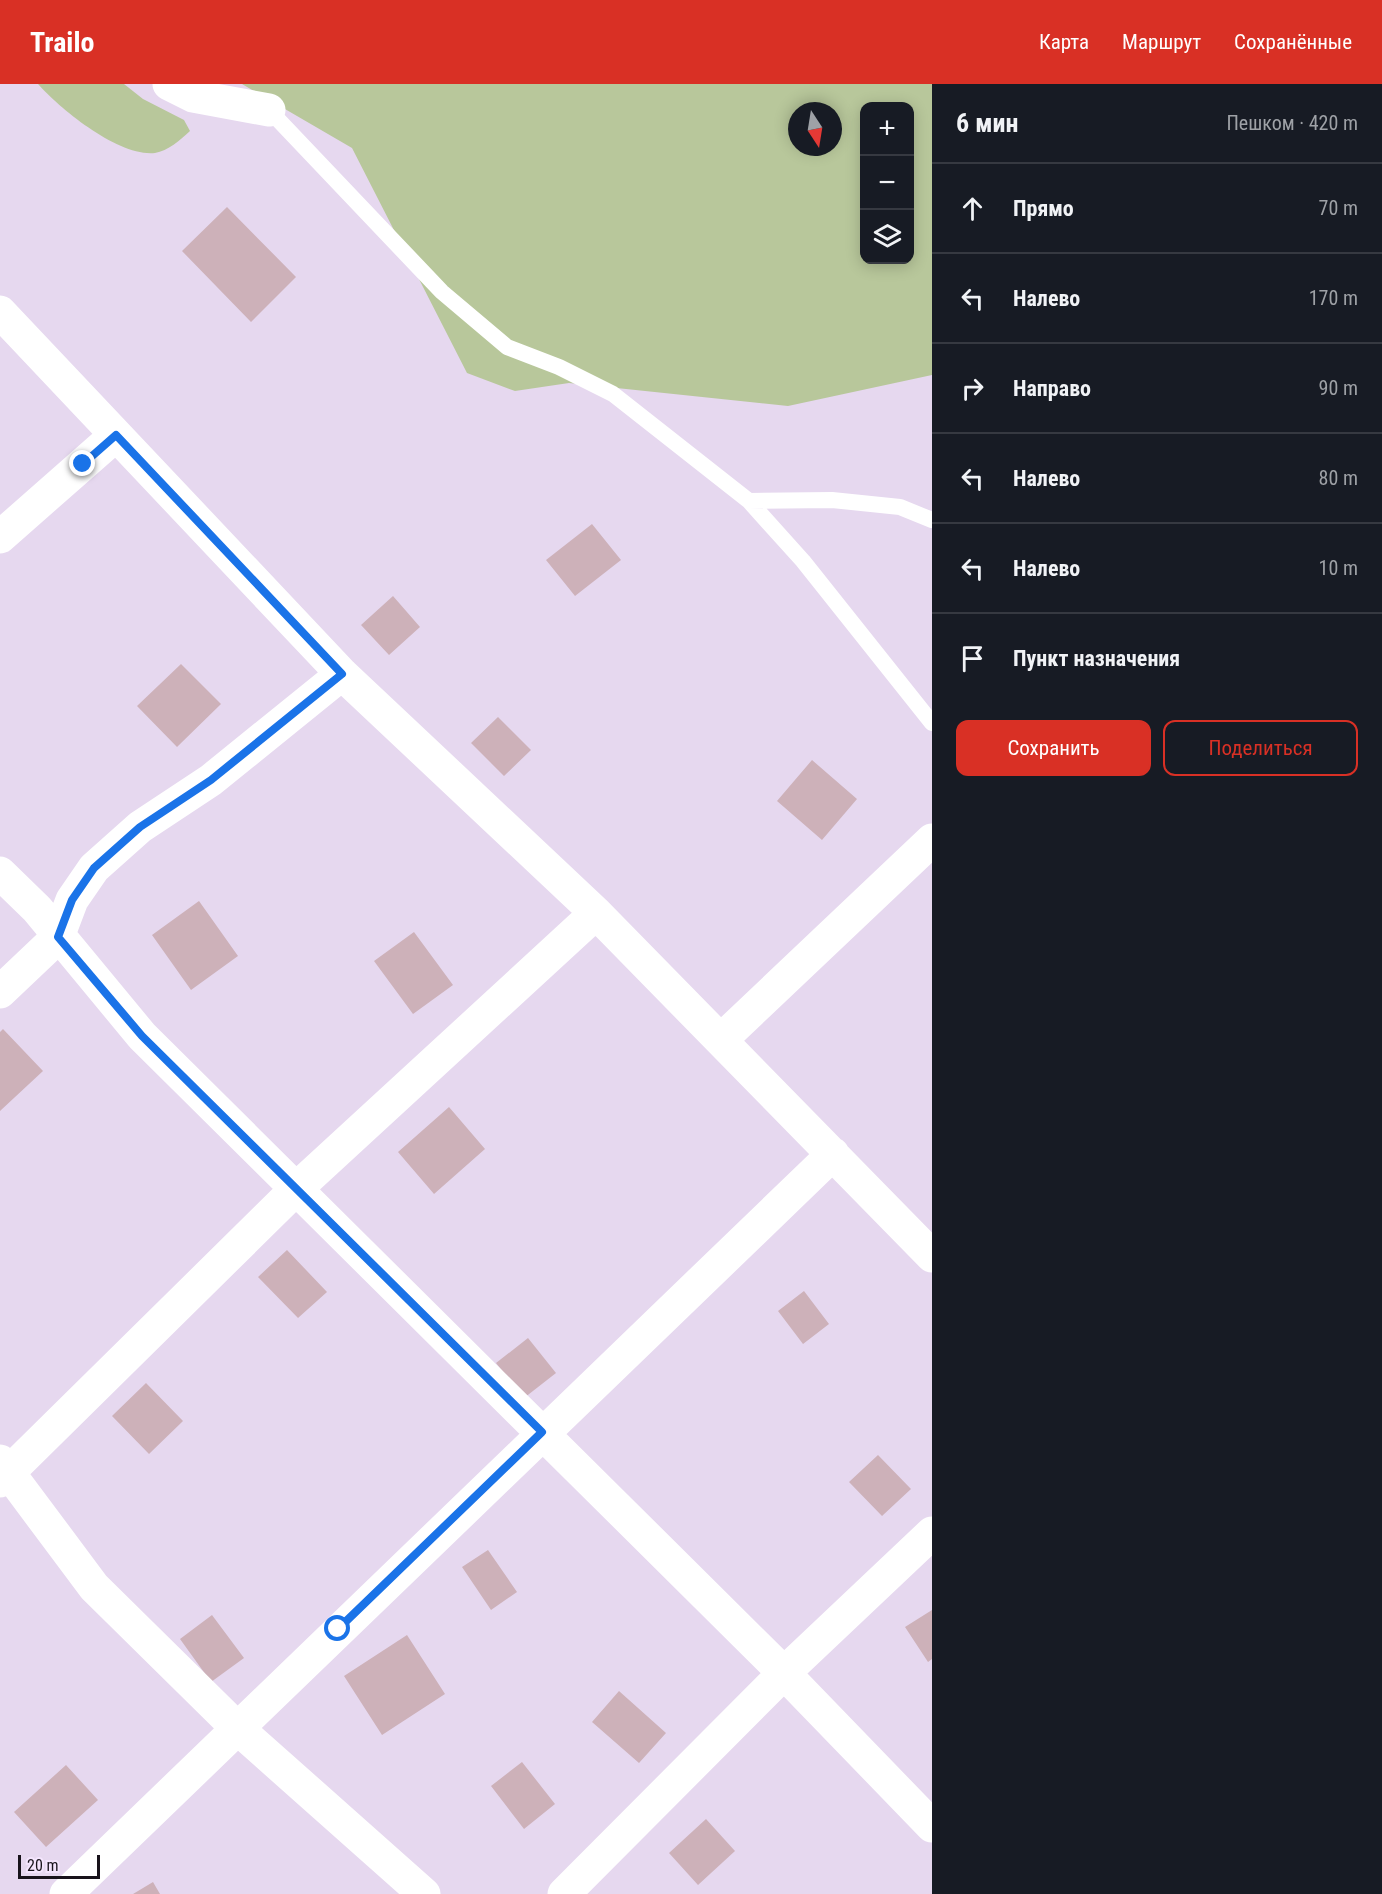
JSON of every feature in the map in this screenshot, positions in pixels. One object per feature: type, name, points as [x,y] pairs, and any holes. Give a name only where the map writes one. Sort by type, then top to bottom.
[{"type":"street","points":[[169,84],[193,96],[269,110]]},
{"type":"street","points":[[0,312],[342,674],[596,913],[722,1039],[932,1256]]},
{"type":"street","points":[[0,537],[116,435]]},
{"type":"street","points":[[0,992],[58,937],[72,900],[94,868],[140,827],[211,780],[342,674]]},
{"type":"street","points":[[722,1039],[932,840]]},
{"type":"street","points":[[0,873],[37,909],[142,1036],[784,1673],[932,1826]]},
{"type":"street","points":[[424,1894],[236,1727],[94,1587],[2,1472],[296,1189],[596,913]]},
{"type":"street","points":[[66,1894],[236,1727],[833,1154]]},
{"type":"street","points":[[564,1894],[784,1673],[932,1533]]},
{"type":"lane","points":[[269,110],[442,292],[507,347],[559,367],[613,394],[749,501],[803,561],[932,723]]},
{"type":"lane","points":[[749,501],[832,500],[900,507],[932,520]]},
{"type":"green space","points":[[38,84],[124,84],[143,99],[184,120],[190,131],[165,150],[155,153],[141,152],[108,140],[91,129],[60,106]]},
{"type":"green space","points":[[242,84],[932,84],[932,375],[788,406],[569,383],[515,391],[467,373],[352,148]]},
{"type":"building","points":[[227,207],[296,277],[251,322],[182,251]]},
{"type":"building","points":[[592,524],[621,560],[575,596],[546,560]]},
{"type":"building","points":[[393,596],[420,627],[389,655],[361,625]]},
{"type":"building","points":[[181,664],[221,704],[177,747],[137,706]]},
{"type":"building","points":[[498,717],[531,750],[504,776],[471,743]]},
{"type":"building","points":[[812,760],[857,799],[822,840],[777,801]]},
{"type":"building","points":[[199,901],[238,956],[191,990],[152,935]]},
{"type":"building","points":[[414,932],[453,985],[413,1014],[374,961]]},
{"type":"building","points":[[3,1029],[43,1071],[0,1111],[0,1032]]},
{"type":"building","points":[[449,1107],[485,1149],[434,1194],[398,1152]]},
{"type":"building","points":[[287,1250],[327,1292],[298,1318],[258,1277]]},
{"type":"building","points":[[804,1291],[829,1324],[803,1344],[778,1311]]},
{"type":"building","points":[[528,1338],[556,1373],[524,1398],[496,1363]]},
{"type":"building","points":[[146,1383],[183,1421],[149,1454],[112,1416]]},
{"type":"building","points":[[878,1455],[911,1489],[882,1516],[849,1482]]},
{"type":"building","points":[[488,1550],[517,1592],[491,1610],[462,1567]]},
{"type":"building","points":[[932,1610],[932,1659],[928,1662],[905,1627]]},
{"type":"building","points":[[212,1615],[244,1658],[211,1682],[180,1639]]},
{"type":"building","points":[[407,1635],[445,1694],[382,1735],[344,1676]]},
{"type":"building","points":[[619,1691],[666,1733],[639,1763],[592,1722]]},
{"type":"building","points":[[522,1762],[555,1804],[524,1829],[491,1786]]},
{"type":"building","points":[[66,1765],[98,1800],[46,1847],[14,1812]]},
{"type":"building","points":[[706,1819],[735,1851],[698,1885],[669,1853]]},
{"type":"building","points":[[153,1882],[160,1894],[133,1894]]},
{"type":"route","points":[[83,464],[116,435],[342,674],[211,780],[140,827],[94,868],[72,900],[58,937],[142,1036],[542,1432],[338,1629]]}]
